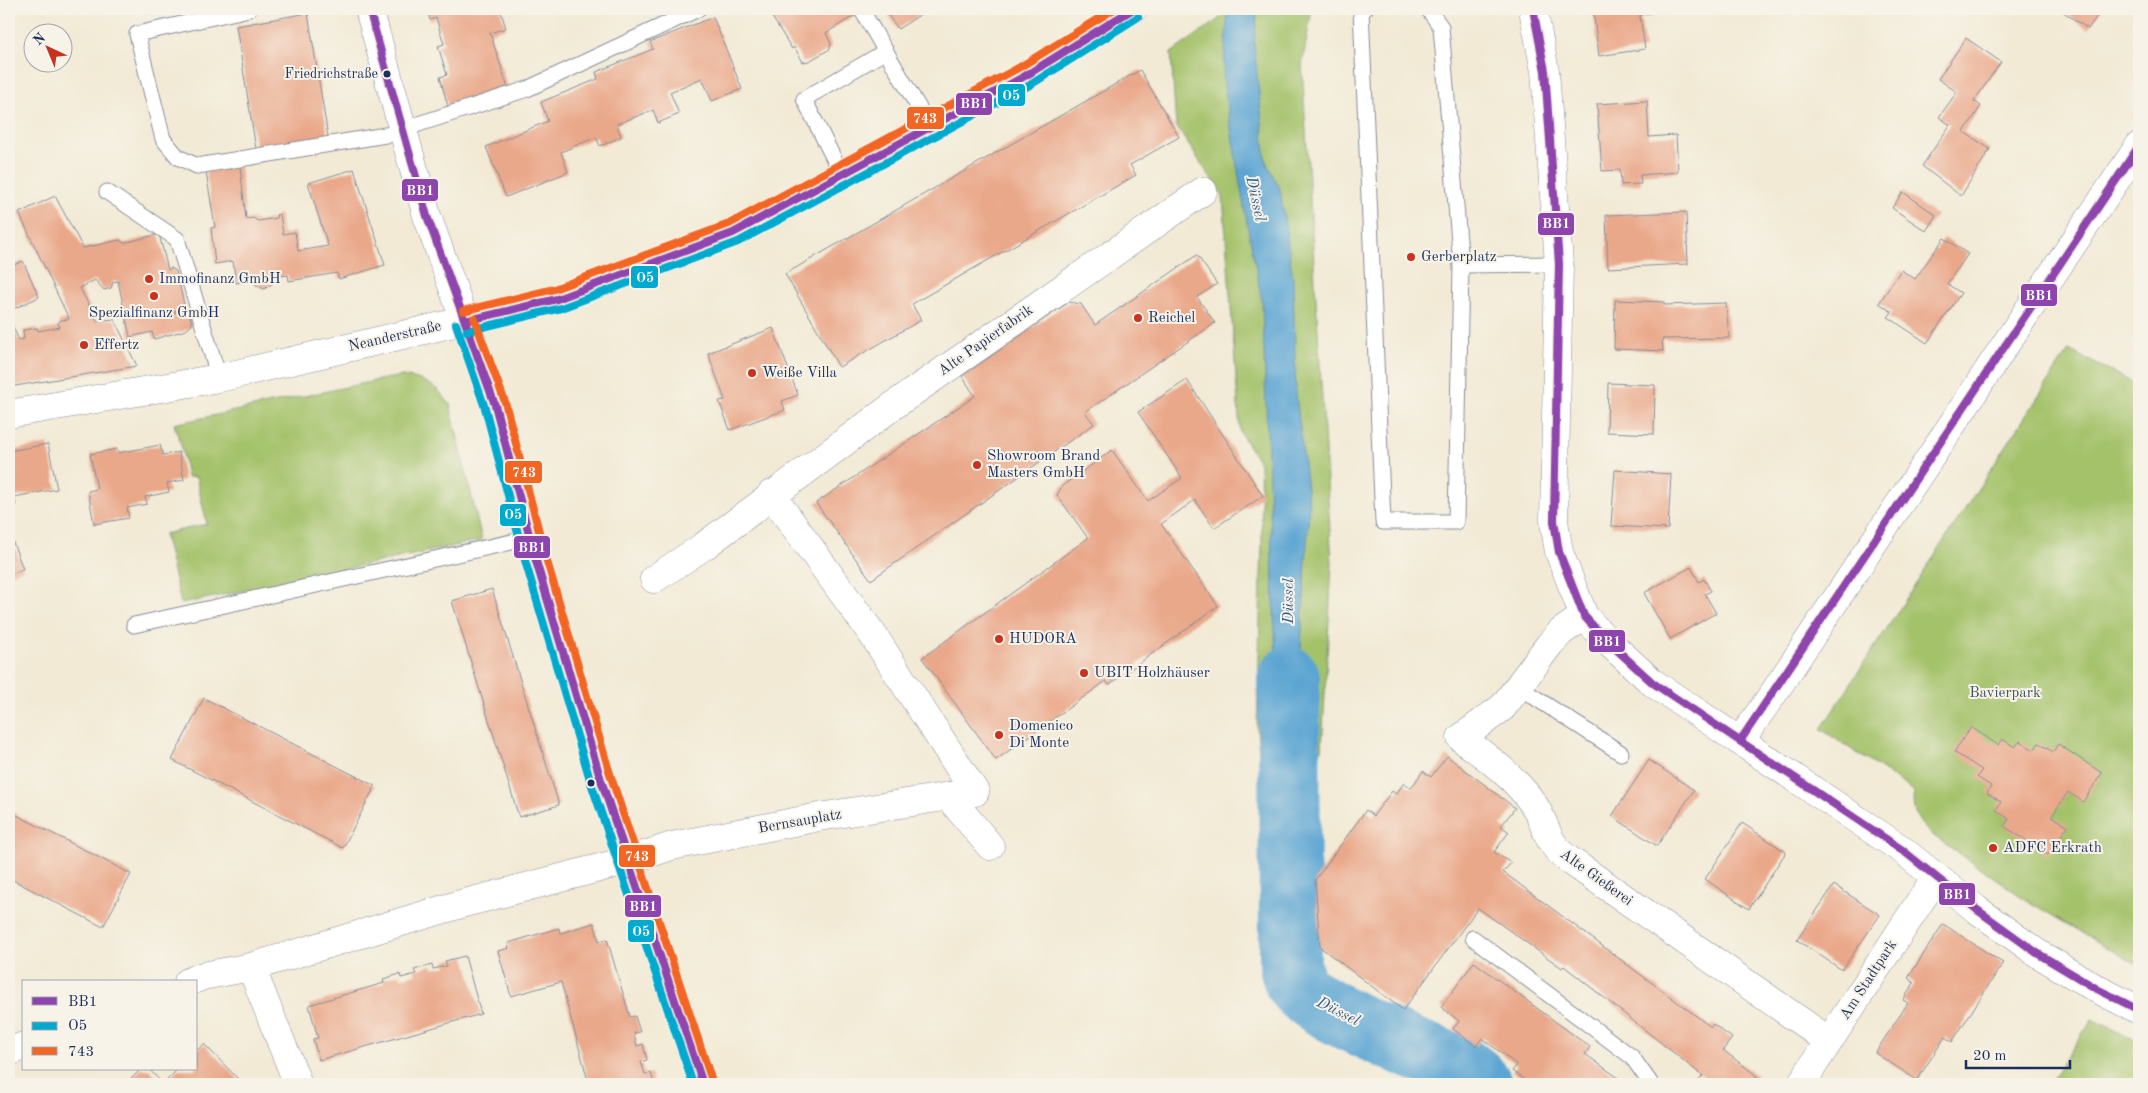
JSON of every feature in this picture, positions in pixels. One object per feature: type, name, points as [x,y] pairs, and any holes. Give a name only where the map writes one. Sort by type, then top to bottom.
[{"type":"street","points":[[369,9],[427,216],[495,405],[530,538],[626,861],[703,1084]]},
{"type":"street","name":"Neanderstraße","points":[[9,414],[219,378],[557,299],[733,233],[1025,76],[1133,9]]},
{"type":"street","points":[[1533,9],[1545,71],[1559,264],[1554,521],[1559,552],[1584,616],[1606,640],[1653,683],[1901,849],[1976,909],[2037,952],[2096,989],[2139,1010]]},
{"type":"street","points":[[1740,741],[2139,146]]},
{"type":"street","name":"Alte Papierfabrik","points":[[654,579],[704,546],[771,494],[897,403],[1203,191]]},
{"type":"street","name":"Bernsauplatz","points":[[193,980],[203,976],[251,967],[461,904],[626,861],[672,846],[819,817],[975,792],[872,635],[771,494]]},
{"type":"street","name":"Alte Gießerei","points":[[1584,616],[1561,632],[1549,644],[1503,707],[1461,738],[1490,759],[1521,787],[1536,807],[1555,849],[1829,1041]]},
{"type":"street","points":[[948,796],[990,846]]},
{"type":"street","name":"Am Stadtpark","points":[[1801,1084],[1936,877]]},
{"type":"street","points":[[251,967],[298,1084]]},
{"type":"street","points":[[9,1052],[22,1047]]},
{"type":"lane","points":[[248,9],[137,34],[163,138],[178,157],[197,166],[404,131],[527,89],[698,9]]},
{"type":"lane","points":[[861,9],[930,127]]},
{"type":"lane","points":[[1365,9],[1361,10],[1383,522],[1456,522],[1461,265],[1442,27],[1428,9]]},
{"type":"lane","points":[[842,175],[804,99],[886,51]]},
{"type":"lane","points":[[107,192],[177,240],[219,378]]},
{"type":"lane","points":[[1461,265],[1559,264]]},
{"type":"lane","points":[[134,625],[530,538]]},
{"type":"lane","points":[[1517,686],[1621,753]]},
{"type":"lane","points":[[1473,938],[1632,1057],[1650,1084]]},
{"type":"green space","points":[[1233,9],[1312,9],[1302,65],[1332,564],[1322,749],[1260,766],[1257,728],[1262,541],[1260,464],[1240,432],[1223,196],[1176,126],[1171,53]]},
{"type":"green space","name":"Bavierpark","points":[[2069,350],[2139,386],[2139,966],[2031,903],[1931,834],[1922,825],[1914,810],[1914,791],[1821,729]]},
{"type":"green space","points":[[403,376],[431,385],[441,393],[450,405],[482,540],[181,604],[164,534],[207,524],[196,477],[187,477],[182,448],[174,424]]},
{"type":"green space","points":[[2092,1019],[2139,1042],[2139,1084],[2049,1084]]},
{"type":"water","points":[[1228,9],[1258,9],[1254,43],[1266,162],[1280,189],[1293,279],[1296,394],[1309,507],[1301,648],[1303,761],[1280,764],[1262,301],[1243,202],[1223,80]]},
{"type":"building","points":[[427,9],[500,9],[506,28],[490,33],[508,88],[448,107],[440,77],[447,75],[438,46],[444,44],[436,18],[430,20]]},
{"type":"building","points":[[767,9],[853,9],[857,14],[826,33],[831,44],[830,49],[809,61],[803,62],[794,47],[792,49]]},
{"type":"building","points":[[884,9],[929,9],[898,29]]},
{"type":"building","points":[[1593,9],[1656,9],[1656,12],[1640,15],[1645,49],[1599,56]]},
{"type":"building","points":[[2059,9],[2102,9],[2088,29]]},
{"type":"building","points":[[308,13],[328,137],[256,149],[236,26]]},
{"type":"building","points":[[713,17],[742,89],[712,101],[702,78],[670,92],[679,114],[658,123],[653,110],[617,124],[621,137],[600,146],[596,137],[561,152],[568,172],[506,197],[486,147],[548,121],[541,102],[598,79],[596,72],[653,49],[650,42]]},
{"type":"building","points":[[1966,38],[2001,62],[1974,101],[1981,106],[1964,132],[1990,149],[1961,196],[1922,166],[1950,125],[1939,117],[1957,92],[1938,79]]},
{"type":"building","points":[[1140,70],[1179,137],[1130,165],[1136,175],[912,304],[921,320],[839,367],[785,274]]},
{"type":"building","points":[[1647,101],[1649,137],[1676,135],[1678,172],[1640,175],[1641,184],[1621,185],[1620,170],[1602,171],[1597,104]]},
{"type":"building","points":[[240,166],[246,219],[253,218],[258,221],[277,218],[276,215],[280,214],[283,234],[295,232],[298,251],[328,246],[308,183],[354,169],[385,265],[339,279],[337,273],[289,281],[288,275],[273,277],[272,284],[264,289],[256,285],[253,280],[236,283],[233,261],[215,264],[211,228],[215,227],[206,172]]},
{"type":"building","points":[[1903,192],[1936,215],[1926,231],[1892,208]]},
{"type":"building","points":[[55,196],[83,248],[120,240],[124,243],[159,234],[168,270],[171,268],[176,271],[185,308],[174,311],[174,313],[182,310],[190,315],[192,325],[186,330],[154,339],[152,332],[130,337],[118,281],[113,282],[111,288],[104,290],[95,280],[80,288],[97,321],[114,319],[137,366],[9,387],[9,318],[19,340],[24,339],[23,330],[37,328],[38,331],[60,327],[58,323],[61,320],[69,319],[19,213]]},
{"type":"building","points":[[1686,212],[1688,264],[1608,268],[1606,215]]},
{"type":"building","points":[[1944,238],[1968,254],[1947,284],[1961,293],[1927,343],[1888,317],[1892,312],[1879,303],[1901,270],[1915,279]]},
{"type":"building","points":[[1197,255],[1217,284],[1197,297],[1215,323],[1085,412],[1094,424],[871,580],[816,503],[975,396],[962,376],[1069,302],[1081,304],[1095,325]]},
{"type":"building","points":[[23,261],[39,297],[9,311],[9,267]]},
{"type":"building","points":[[1615,300],[1664,302],[1664,305],[1726,303],[1729,338],[1662,339],[1663,351],[1614,349]]},
{"type":"building","name":"Weiße Villa","points":[[773,328],[798,395],[782,401],[785,410],[730,430],[719,401],[725,400],[708,353]]},
{"type":"building","points":[[1187,380],[1263,496],[1214,528],[1195,500],[1161,524],[1218,606],[1109,685],[1106,681],[996,760],[922,658],[1088,538],[1057,495],[1062,486],[1112,450],[1148,501],[1182,478],[1138,412]]},
{"type":"building","points":[[1608,383],[1655,385],[1654,434],[1607,432]]},
{"type":"building","points":[[48,444],[57,489],[14,497],[16,505],[9,506],[9,451]]},
{"type":"building","points":[[160,445],[163,455],[179,452],[184,480],[167,483],[169,492],[145,497],[147,504],[127,508],[129,518],[94,524],[88,491],[97,489],[90,454],[117,449],[118,453]]},
{"type":"building","points":[[1615,470],[1671,474],[1668,529],[1611,526]]},
{"type":"building","points":[[9,532],[23,569],[9,575]]},
{"type":"building","points":[[1691,567],[1699,582],[1704,579],[1711,591],[1705,594],[1716,613],[1670,639],[1644,593]]},
{"type":"building","points":[[492,589],[559,805],[519,817],[452,601]]},
{"type":"building","points":[[204,698],[375,786],[343,848],[172,760]]},
{"type":"building","points":[[1971,727],[1998,745],[2002,739],[2015,747],[2020,741],[2034,750],[2039,743],[2053,752],[2058,744],[2102,773],[2083,802],[2068,792],[2052,816],[2068,826],[2048,855],[2004,826],[2009,819],[1996,810],[2001,802],[1987,793],[1991,786],[1977,777],[1982,770],[1954,752]]},
{"type":"building","points":[[1447,756],[1515,808],[1501,826],[1509,832],[1494,852],[1511,863],[1503,872],[1711,1027],[1713,1024],[1732,1038],[1723,1050],[1757,1076],[1751,1084],[1696,1084],[1703,1076],[1564,966],[1562,968],[1478,908],[1403,1010],[1320,947],[1315,880],[1366,810],[1373,816],[1392,791],[1396,794],[1404,783],[1411,788],[1423,771],[1431,777]]},
{"type":"building","points":[[1649,760],[1694,790],[1657,846],[1612,816]]},
{"type":"building","points":[[9,811],[131,874],[103,927],[9,878]]},
{"type":"building","points":[[1742,823],[1786,852],[1749,909],[1705,879]]},
{"type":"building","points":[[1834,885],[1880,915],[1842,970],[1797,940]]},
{"type":"building","points":[[594,923],[599,941],[607,939],[630,1017],[635,1016],[640,1032],[634,1033],[637,1046],[643,1044],[647,1060],[641,1062],[645,1074],[651,1073],[654,1084],[589,1084],[561,982],[511,996],[498,951],[509,948],[508,943],[559,928],[560,933]]},
{"type":"building","points":[[1943,924],[2003,963],[1952,1042],[1945,1037],[1917,1080],[1875,1053],[1908,1003],[1903,1000],[1914,983],[1908,978]]},
{"type":"building","points":[[465,956],[481,1014],[319,1060],[313,1039],[318,1038],[309,1005],[384,983],[383,979],[400,974],[401,978],[416,974],[414,970],[432,965],[433,969],[447,966],[445,961]]},
{"type":"building","points":[[1474,962],[1590,1047],[1585,1054],[1627,1084],[1543,1084],[1538,1081],[1536,1084],[1530,1084],[1512,1071],[1517,1065],[1482,1038],[1476,1046],[1453,1029],[1459,1021],[1441,1007]]},
{"type":"building","points":[[204,1044],[243,1084],[163,1084],[177,1070],[198,1070],[198,1049]]},
{"type":"building","points":[[140,1070],[150,1070],[163,1084],[126,1084]]},
{"type":"waterway","name":"Düssel","points":[[1289,677],[1290,965],[1296,984],[1306,995],[1339,1015],[1360,1026],[1459,1067],[1471,1074],[1481,1084]]},
{"type":"transit line","name":"BB1","points":[[369,9],[427,216],[495,405],[536,561],[601,780],[703,1084]]},
{"type":"transit line","name":"743","points":[[463,311],[554,289],[729,224],[1020,67],[1114,9]]},
{"type":"transit line","name":"BB1","points":[[465,321],[557,299],[733,233],[1025,76],[1133,9]]},
{"type":"transit line","name":"BB1","points":[[1533,9],[1545,71],[1559,264],[1554,521],[1559,552],[1584,616],[1606,640],[1653,683],[1901,849],[1976,909],[2037,953],[2097,989],[2139,1010]]},
{"type":"transit line","name":"O5","points":[[467,331],[561,308],[738,242],[1030,85],[1138,17]]},
{"type":"transit line","name":"BB1","points":[[1740,741],[2139,146]]},
{"type":"transit line","name":"743","points":[[474,318],[505,402],[546,558],[611,777],[712,1081]]},
{"type":"transit line","name":"O5","points":[[456,324],[485,408],[526,564],[591,783],[693,1084]]},
{"type":"place","name":"Friedrichstraße","points":[[387,74]]},
{"type":"place","name":"Gerberplatz","points":[[1411,257]]},
{"type":"place","name":"Immofinanz GmbH","points":[[149,279]]},
{"type":"place","name":"Spezialfinanz GmbH","points":[[154,296]]},
{"type":"place","name":"Reichel","points":[[1138,318]]},
{"type":"place","name":"Effertz","points":[[84,345]]},
{"type":"place","name":"Weiße Villa","points":[[752,373]]},
{"type":"place","name":"Showroom Brand Masters GmbH","points":[[977,465]]},
{"type":"place","name":"HUDORA","points":[[999,639]]},
{"type":"place","name":"UBIT Holzhäuser","points":[[1084,673]]},
{"type":"place","name":"Domenico Di Monte","points":[[999,735]]},
{"type":"place","name":"ADFC Erkrath","points":[[1993,848]]}]
